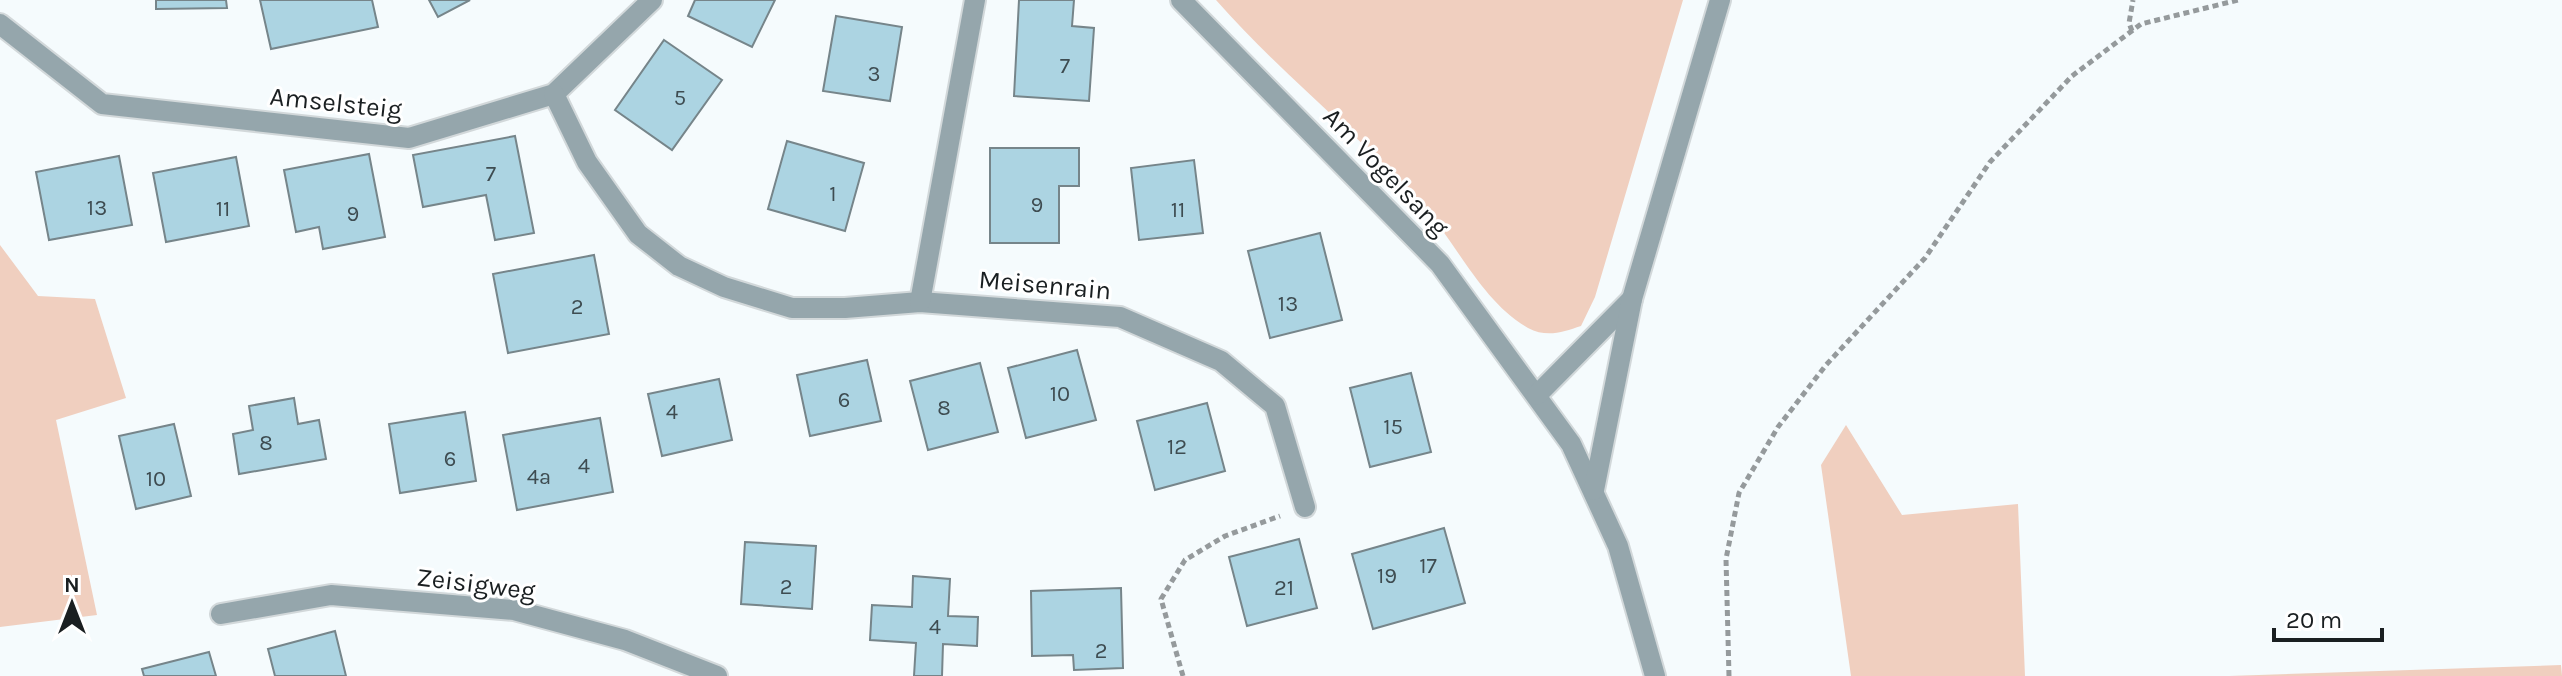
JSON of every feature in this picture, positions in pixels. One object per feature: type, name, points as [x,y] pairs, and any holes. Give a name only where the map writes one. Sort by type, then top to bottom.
[{"type":"street","name":"Amselsteig","points":[[0,24],[102,104],[409,138],[554,94],[652,0]]},
{"type":"street","points":[[920,302],[975,0]]},
{"type":"street","name":"Am Vogelsang","points":[[1181,0],[1440,264],[1537,395],[1571,444],[1618,546],[1655,676]]},
{"type":"street","points":[[1594,490],[1632,299],[1720,0]]},
{"type":"street","name":"Meisenrain","points":[[554,94],[587,162],[638,234],[679,266],[724,287],[792,308],[845,308],[920,302],[1120,317],[1221,361],[1275,406],[1305,507]]},
{"type":"street","points":[[1537,395],[1632,299]]},
{"type":"street","name":"Zeisigweg","points":[[221,614],[331,595],[514,610],[625,640],[717,676]]},
{"type":"path","points":[[2132,31],[2129,23],[2133,0]]},
{"type":"path","points":[[1729,676],[1726,559],[1739,493],[1778,427],[1826,365],[1925,258],[1990,162],[2072,76],[2141,24],[2238,0]]},
{"type":"path","points":[[1183,676],[1161,599],[1185,560],[1225,536],[1305,507]]},
{"type":"shaded area","points":[[1216,0],[1683,0],[1595,297],[1581,326],[1542,333],[1528,328],[1496,303],[1421,203],[1266,53]]},
{"type":"shaded area","points":[[0,245],[38,296],[95,299],[126,398],[56,420],[97,615],[0,627]]},
{"type":"shaded area","points":[[1846,425],[1902,515],[2018,504],[2025,676],[1851,676],[1821,465]]},
{"type":"shaded area","points":[[2561,665],[2562,676],[2229,676]]},
{"type":"building","points":[[156,0],[226,0],[227,8],[156,9]]},
{"type":"building","points":[[260,0],[372,0],[378,27],[271,49]]},
{"type":"building","points":[[429,0],[470,0],[438,17]]},
{"type":"building","points":[[695,0],[775,0],[752,47],[688,16]]},
{"type":"building","points":[[1019,0],[1074,0],[1072,26],[1094,28],[1089,101],[1014,96]]},
{"type":"building","points":[[836,16],[902,27],[890,101],[823,91]]},
{"type":"building","points":[[664,40],[722,80],[672,150],[615,110]]},
{"type":"building","points":[[515,136],[534,233],[495,240],[486,195],[423,207],[413,155]]},
{"type":"building","points":[[787,141],[864,163],[845,231],[768,209]]},
{"type":"building","points":[[990,148],[1079,148],[1079,186],[1059,186],[1059,243],[990,243]]},
{"type":"building","points":[[369,154],[385,237],[323,249],[319,227],[296,232],[284,170]]},
{"type":"building","points":[[119,156],[132,225],[49,240],[36,172]]},
{"type":"building","points":[[236,157],[249,226],[166,242],[153,173]]},
{"type":"building","points":[[1194,160],[1203,233],[1139,240],[1131,168]]},
{"type":"building","points":[[1320,233],[1342,320],[1270,338],[1248,251]]},
{"type":"building","points":[[594,255],[609,334],[508,353],[493,274]]},
{"type":"building","points":[[1077,350],[1096,420],[1026,438],[1008,368]]},
{"type":"building","points":[[867,360],[881,421],[810,436],[797,375]]},
{"type":"building","points":[[980,363],[998,432],[928,450],[910,381]]},
{"type":"building","points":[[1411,373],[1431,452],[1370,467],[1350,388]]},
{"type":"building","points":[[719,379],[732,440],[662,456],[648,394]]},
{"type":"building","points":[[294,398],[298,424],[319,420],[326,459],[239,474],[233,434],[253,430],[249,406]]},
{"type":"building","points":[[1207,403],[1225,471],[1155,490],[1137,421]]},
{"type":"building","points":[[465,412],[476,481],[400,493],[389,424]]},
{"type":"building","points":[[600,418],[613,492],[517,510],[503,435]]},
{"type":"building","points":[[174,424],[191,496],[136,509],[119,436]]},
{"type":"building","points":[[1444,528],[1465,603],[1373,629],[1352,554]]},
{"type":"building","points":[[1299,539],[1317,608],[1247,626],[1229,557]]},
{"type":"building","points":[[745,542],[816,546],[812,609],[741,604]]},
{"type":"building","points":[[913,576],[950,579],[948,616],[978,617],[977,646],[943,644],[942,676],[914,676],[916,643],[870,640],[872,605],[912,607]]},
{"type":"building","points":[[1121,588],[1123,668],[1074,670],[1073,655],[1032,656],[1031,591]]},
{"type":"building","points":[[335,631],[346,676],[275,676],[268,649]]},
{"type":"building","points":[[209,652],[216,676],[144,676],[142,669]]}]
